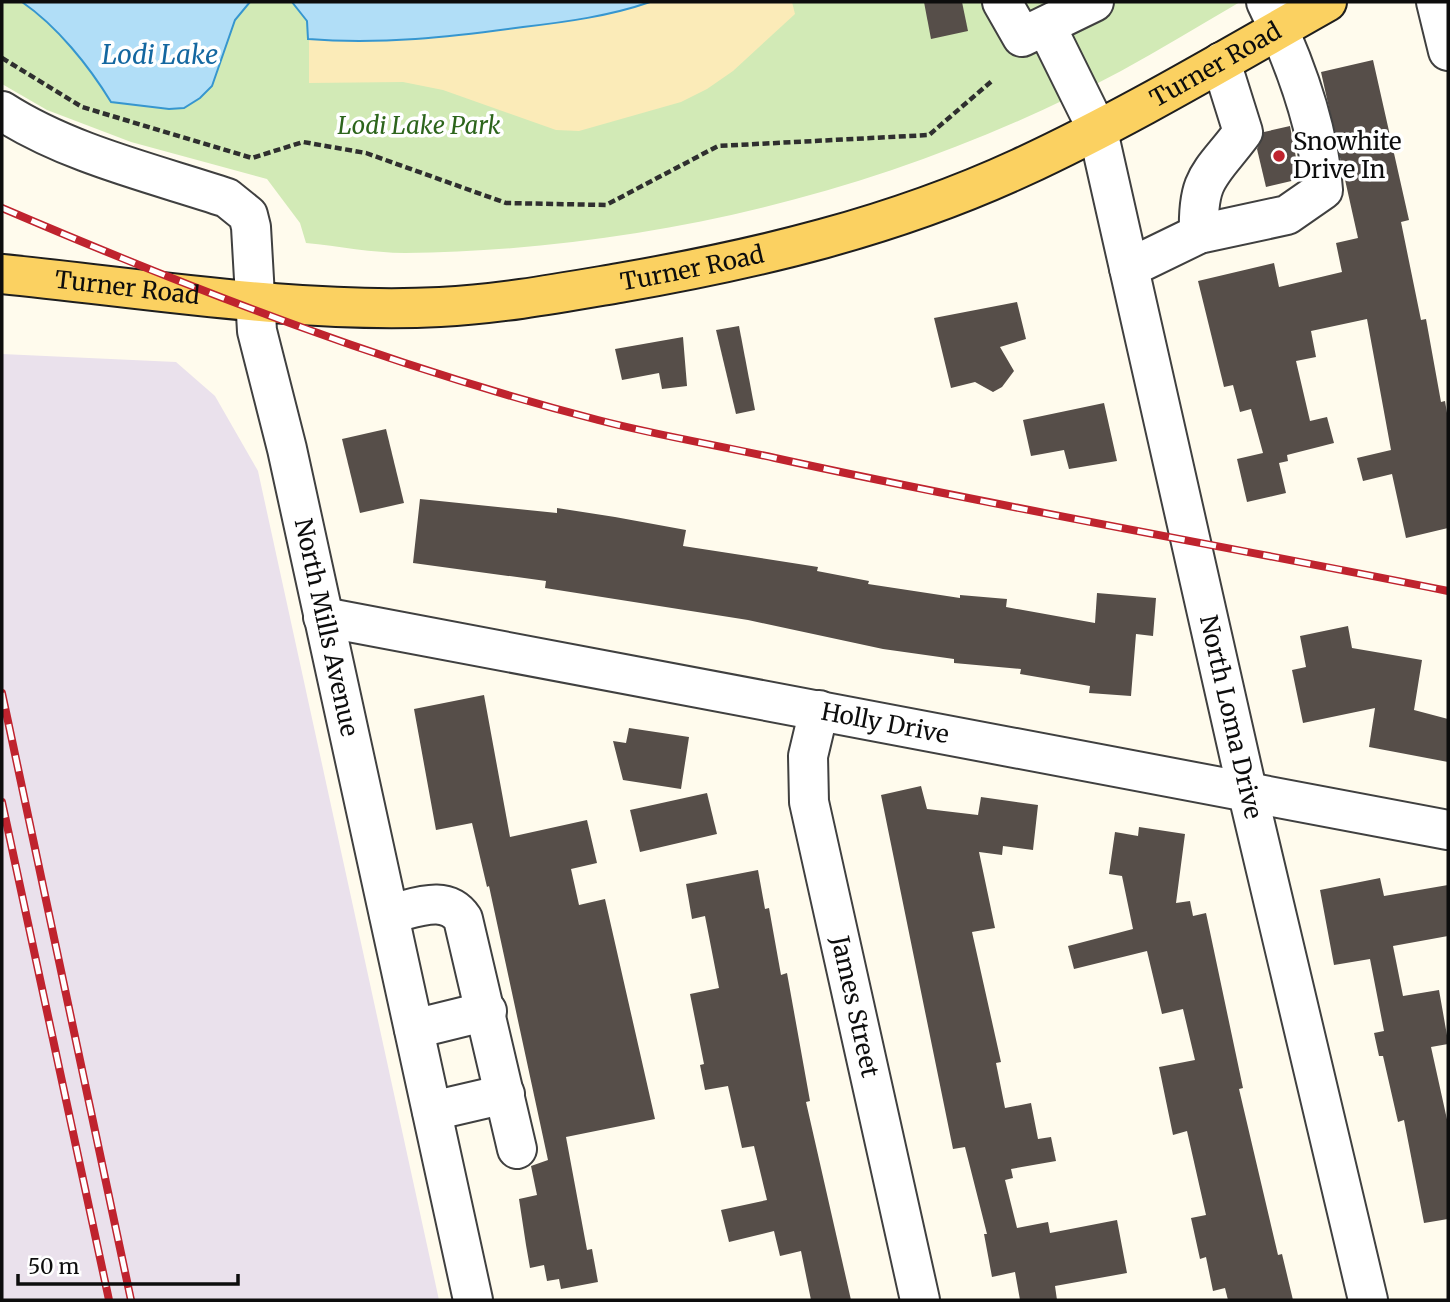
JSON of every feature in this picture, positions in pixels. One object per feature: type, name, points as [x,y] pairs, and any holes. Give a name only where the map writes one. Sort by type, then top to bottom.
[{"type":"main road","name":"Turner Road","points":[[2,274],[254,300],[370,308],[438,307],[540,296],[722,265],[818,241],[924,208],[1009,173],[1098,131],[1221,62],[1272,15],[1327,2]]},
{"type":"street","points":[[1002,2],[1021,37],[1094,2]]},
{"type":"street","points":[[1436,2],[1448,51]]},
{"type":"street","points":[[1129,268],[1199,234],[1287,215],[1323,190],[1320,148],[1272,15]]},
{"type":"street","name":"North Loma Drive","points":[[1046,26],[1098,131],[1247,790],[1368,1300]]},
{"type":"street","points":[[1199,234],[1198,202],[1204,180],[1243,132],[1221,62]]},
{"type":"street","name":"North Mills Avenue","points":[[2,111],[41,133],[227,198],[248,215],[251,227],[254,300],[263,362],[287,449],[473,1300]]},
{"type":"street","name":"Holly Drive","points":[[323,617],[1448,830]]},
{"type":"street","name":"James Street","points":[[819,710],[808,756],[809,802],[920,1300]]},
{"type":"street","points":[[389,914],[442,903],[456,909],[468,930],[517,1149]]},
{"type":"street","points":[[414,1029],[486,1011]]},
{"type":"street","points":[[432,1111],[505,1094]]},
{"type":"path","points":[[2,58],[82,107],[252,158],[303,142],[328,146],[366,153],[506,203],[606,205],[718,146],[929,135],[993,80]]},
{"type":"shaded area","points":[[2,354],[176,362],[215,396],[258,471],[439,1300],[2,1300]]},
{"type":"green space","name":"Lodi Lake Park","points":[[2,2],[1240,2],[1121,71],[1038,112],[952,148],[864,179],[774,205],[683,225],[591,240],[498,249],[405,253],[306,243],[300,223],[267,179],[131,142],[47,110],[2,84]]},
{"type":"sand","points":[[396,2],[792,2],[795,14],[733,71],[707,89],[681,102],[579,131],[556,130],[443,90],[403,82],[309,83],[309,21]]},
{"type":"water","name":"Lodi Lake","points":[[22,2],[250,2],[235,20],[212,86],[184,108],[169,109],[111,102],[71,48],[48,23]]},
{"type":"water","points":[[292,2],[650,2],[604,15],[442,37],[335,41],[308,39],[307,21]]},
{"type":"building","points":[[924,2],[962,2],[968,31],[931,39]]},
{"type":"building","points":[[1373,60],[1409,220],[1401,222],[1421,320],[1426,319],[1441,402],[1445,401],[1448,419],[1448,528],[1406,538],[1392,474],[1363,481],[1357,458],[1391,450],[1367,319],[1311,331],[1316,357],[1296,361],[1310,421],[1327,417],[1334,443],[1287,455],[1288,461],[1279,463],[1286,493],[1247,502],[1237,459],[1263,453],[1251,409],[1240,412],[1233,385],[1224,387],[1198,281],[1274,263],[1279,287],[1342,272],[1336,243],[1358,238],[1321,72]]},
{"type":"building","name":"Snowhite Drive In","points":[[1290,126],[1300,179],[1266,187],[1257,149],[1264,132]]},
{"type":"building","points":[[1017,302],[1026,339],[1000,347],[1014,371],[1002,387],[993,392],[975,382],[951,388],[934,318]]},
{"type":"building","points":[[739,326],[755,410],[736,414],[716,330]]},
{"type":"building","points":[[683,337],[687,386],[662,389],[659,373],[622,380],[615,349]]},
{"type":"building","points":[[1104,403],[1117,461],[1069,469],[1064,450],[1031,456],[1023,420]]},
{"type":"building","points":[[386,429],[404,503],[360,513],[342,439]]},
{"type":"building","points":[[420,499],[557,513],[557,508],[686,530],[683,546],[818,567],[817,571],[869,581],[868,584],[960,598],[960,595],[1007,599],[1006,607],[1095,623],[1097,593],[1156,598],[1153,636],[1136,634],[1131,696],[1089,693],[1090,686],[1020,674],[1021,669],[954,663],[954,659],[883,649],[748,620],[545,588],[546,581],[413,563]]},
{"type":"building","points":[[1348,626],[1352,648],[1422,660],[1414,710],[1448,719],[1448,762],[1369,747],[1375,708],[1303,723],[1292,670],[1306,667],[1300,636]]},
{"type":"building","points":[[484,695],[510,837],[587,820],[597,863],[571,869],[579,905],[605,899],[655,1119],[566,1137],[587,1250],[592,1249],[598,1282],[561,1289],[559,1279],[547,1281],[544,1265],[530,1268],[519,1199],[537,1195],[531,1166],[548,1160],[489,886],[487,887],[472,823],[436,830],[414,709]]},
{"type":"building","points":[[629,728],[689,737],[681,789],[623,780],[613,741],[626,743]]},
{"type":"building","points":[[921,786],[927,809],[978,815],[981,797],[1038,805],[1033,850],[1003,846],[1002,855],[979,852],[995,928],[972,932],[1001,1062],[996,1063],[1005,1108],[1031,1103],[1038,1139],[1051,1137],[1056,1161],[1011,1169],[1013,1178],[1005,1180],[1017,1228],[1048,1222],[1050,1233],[1117,1220],[1127,1273],[1055,1286],[1057,1300],[1020,1300],[1015,1272],[992,1277],[984,1234],[987,1234],[965,1147],[953,1149],[881,795]]},
{"type":"building","points":[[707,793],[717,834],[640,852],[630,810]]},
{"type":"building","points":[[1139,827],[1185,834],[1176,903],[1190,901],[1193,916],[1206,913],[1243,1088],[1239,1089],[1278,1255],[1282,1254],[1293,1300],[1228,1300],[1225,1288],[1213,1291],[1206,1257],[1200,1259],[1191,1218],[1206,1215],[1187,1131],[1173,1135],[1159,1067],[1195,1060],[1183,1009],[1162,1014],[1147,951],[1074,969],[1068,946],[1133,929],[1122,876],[1109,874],[1115,832],[1138,836]]},
{"type":"building","points":[[758,870],[765,909],[769,908],[781,975],[787,973],[810,1101],[806,1102],[851,1300],[811,1300],[801,1251],[780,1256],[774,1231],[729,1242],[721,1210],[767,1200],[754,1146],[742,1148],[728,1086],[705,1090],[700,1065],[704,1064],[690,994],[719,988],[705,916],[692,919],[686,884]]},
{"type":"building","points":[[1380,878],[1384,896],[1448,885],[1448,936],[1393,946],[1403,996],[1439,990],[1448,1041],[1448,1044],[1431,1047],[1448,1124],[1448,1219],[1424,1223],[1404,1120],[1398,1122],[1383,1056],[1379,1056],[1374,1033],[1384,1031],[1370,959],[1334,965],[1320,890]]},
{"type":"railway","points":[[2,208],[222,298],[370,352],[598,420],[943,493],[1448,591]]},
{"type":"railway","points":[[2,693],[131,1300]]},
{"type":"railway","points":[[2,802],[109,1300]]},
{"type":"place","name":"Snowhite Drive In","points":[[1279,156]]}]
